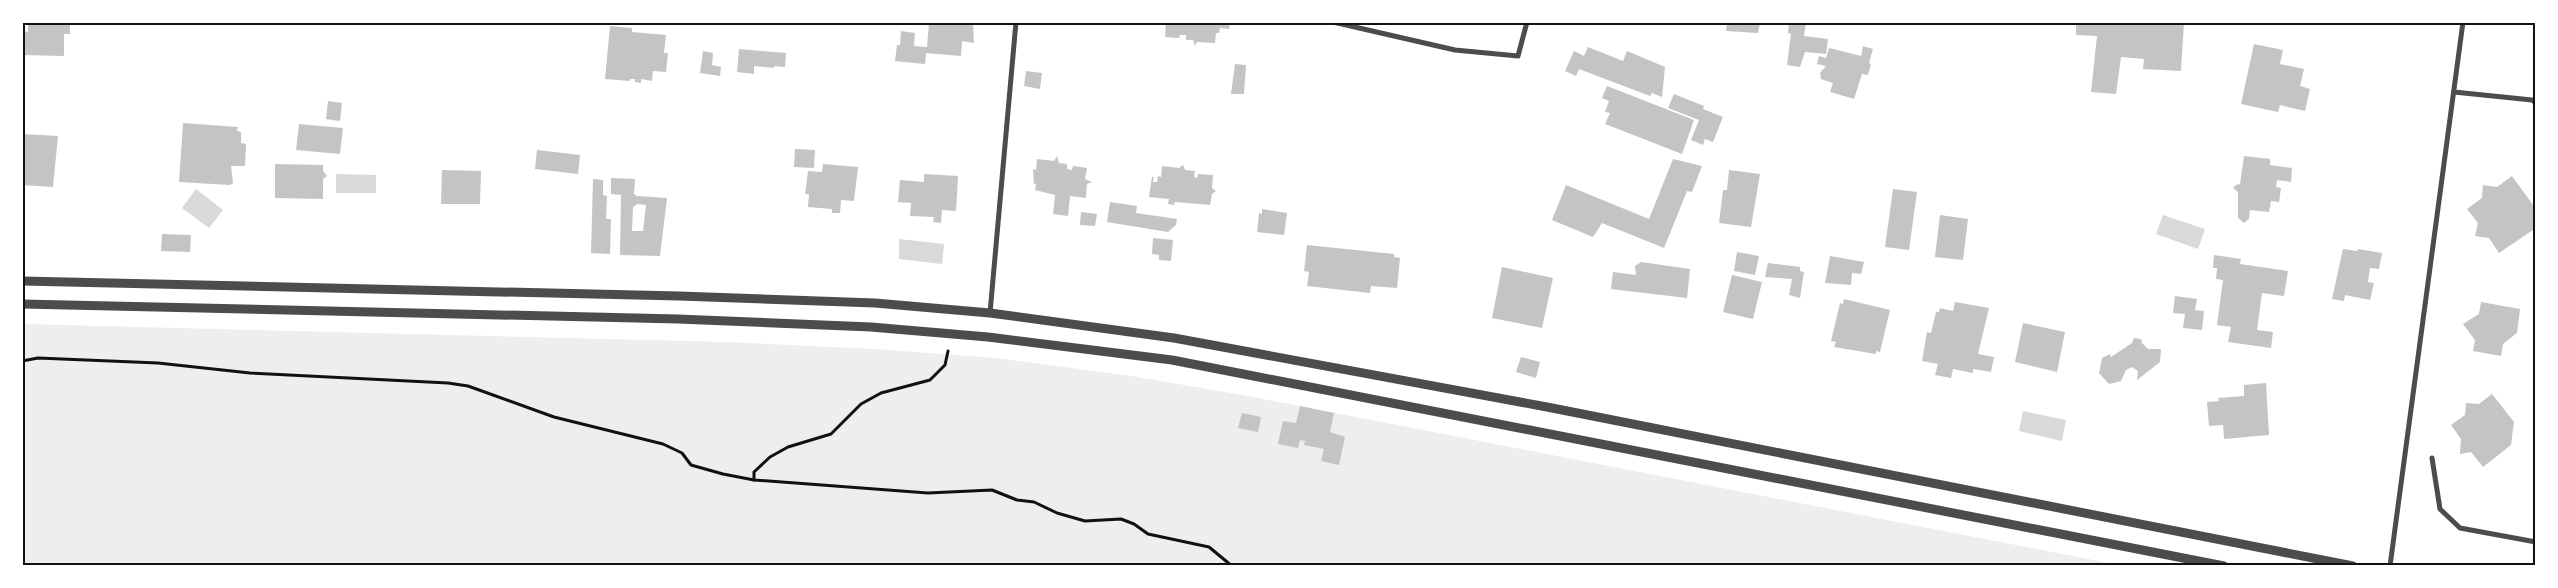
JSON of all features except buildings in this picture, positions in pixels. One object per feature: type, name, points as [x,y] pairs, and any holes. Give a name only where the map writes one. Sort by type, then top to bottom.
[{"type":"street","points":[[990,313],[1016,22]]},
{"type":"street","points":[[1333,22],[1455,50],[1518,56],[1527,22]]},
{"type":"street","points":[[2390,566],[2464,22]]},
{"type":"street","points":[[2454,92],[2532,100],[2536,103]]},
{"type":"street","points":[[22,281],[679,296],[875,303],[990,313],[1194,341],[1557,409],[2353,566]]},
{"type":"street","points":[[22,304],[678,319],[871,327],[988,337],[1172,360],[2224,566]]},
{"type":"street","points":[[2432,458],[2440,509],[2460,528],[2536,542]]},
{"type":"path","points":[[754,480],[754,472],[770,457],[788,447],[831,434],[861,404],[874,396],[902,386],[930,380],[945,366],[948,351]]},
{"type":"path","points":[[22,361],[38,358],[158,363],[250,373],[448,383],[468,386],[554,417],[664,444],[682,453],[691,465],[723,474],[754,480],[928,493],[992,490],[1018,500],[1034,502],[1057,513],[1085,521],[1121,519],[1134,524],[1148,534],[1209,547],[1232,566]]},
{"type":"shaded area","points":[[336,174],[376,175],[376,193],[336,193]]},
{"type":"shaded area","points":[[196,189],[223,210],[209,228],[182,208]]},
{"type":"shaded area","points":[[2163,215],[2205,229],[2198,249],[2156,234]]},
{"type":"shaded area","points":[[899,239],[944,244],[942,264],[899,259]]},
{"type":"shaded area","points":[[23,324],[727,342],[875,349],[996,358],[1125,375],[1243,395],[2119,565],[23,566]]},
{"type":"shaded area","points":[[2023,411],[2066,420],[2062,441],[2019,431]]}]
